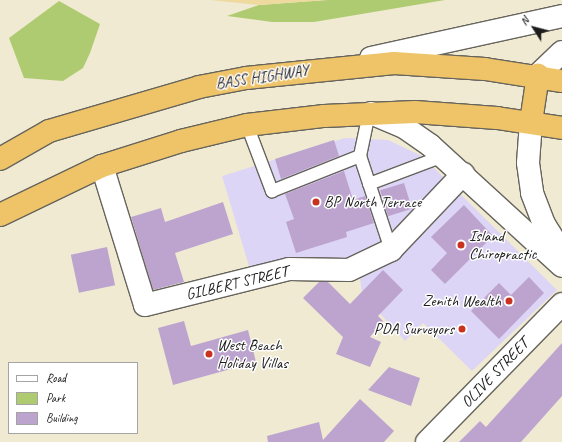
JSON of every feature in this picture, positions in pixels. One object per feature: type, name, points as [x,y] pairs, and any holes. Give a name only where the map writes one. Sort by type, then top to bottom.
[{"type":"highway","name":"BASS HIGHWAY","points":[[0,159],[49,131],[192,89],[331,67],[433,64],[538,75],[562,81]]},
{"type":"highway","points":[[531,122],[538,75]]},
{"type":"highway","points":[[0,215],[102,166],[180,141],[247,125],[368,113],[454,114],[531,122],[562,128]]},
{"type":"street","points":[[331,67],[562,16]]},
{"type":"street","points":[[538,75],[562,52]]},
{"type":"street","points":[[368,113],[404,127],[443,156],[514,225],[562,266]]},
{"type":"street","points":[[531,122],[528,163],[538,211],[562,252]]},
{"type":"street","name":"GILBERT STREET","points":[[102,166],[144,305],[289,269],[349,270],[391,250],[462,174]]},
{"type":"street","points":[[514,225],[538,211]]},
{"type":"street","name":"OLIVE STREET","points":[[427,442],[562,304]]},
{"type":"lane","points":[[368,113],[360,156],[391,250]]},
{"type":"lane","points":[[247,125],[272,192],[360,156]]},
{"type":"lane","points":[[369,184],[443,156]]},
{"type":"shaded area","points":[[345,138],[388,140],[422,156],[557,290],[472,371],[423,323],[405,341],[362,294],[358,263],[251,273],[222,176]]},
{"type":"green space","points":[[327,0],[445,0],[314,22],[272,22],[227,16],[259,5]]},
{"type":"green space","points":[[59,1],[100,24],[90,53],[83,68],[63,81],[24,78],[9,38]]},
{"type":"sand","points":[[210,0],[327,0],[259,5]]},
{"type":"building","points":[[334,140],[339,156],[281,179],[275,159]]},
{"type":"building","points":[[344,171],[353,200],[365,196],[374,223],[346,232],[347,237],[296,253],[286,222],[294,219],[285,194]]},
{"type":"building","points":[[404,183],[412,209],[388,216],[380,190]]},
{"type":"building","points":[[223,202],[233,234],[175,253],[184,282],[153,290],[131,217],[161,208],[165,222]]},
{"type":"building","name":"Island Chiropractic","points":[[464,205],[493,236],[445,284],[431,270],[447,253],[431,237]]},
{"type":"building","points":[[107,247],[115,285],[79,293],[71,255]]},
{"type":"building","points":[[383,270],[403,290],[378,316],[383,321],[370,337],[381,342],[370,367],[336,354],[343,337],[303,298],[319,282],[328,282],[350,304]]},
{"type":"building","name":"Zenith Wealth","points":[[529,277],[544,293],[499,339],[471,311],[499,283],[511,295]]},
{"type":"building","name":"West Beach Holiday Villas","points":[[184,321],[191,346],[248,330],[256,362],[173,385],[158,328]]},
{"type":"building","points":[[562,343],[562,396],[521,442],[459,442],[480,421],[486,427]]},
{"type":"building","points":[[389,367],[420,378],[411,406],[368,390]]},
{"type":"building","points":[[360,399],[394,431],[384,442],[268,442],[267,436],[319,422],[323,440]]},
{"type":"place","name":"BP North Terrace","points":[[316,202]]},
{"type":"place","name":"Island Chiropractic","points":[[461,245]]},
{"type":"place","name":"Zenith Wealth","points":[[509,301]]},
{"type":"place","name":"PDA Surveyors","points":[[462,329]]},
{"type":"place","name":"West Beach Holiday Villas","points":[[209,354]]}]
